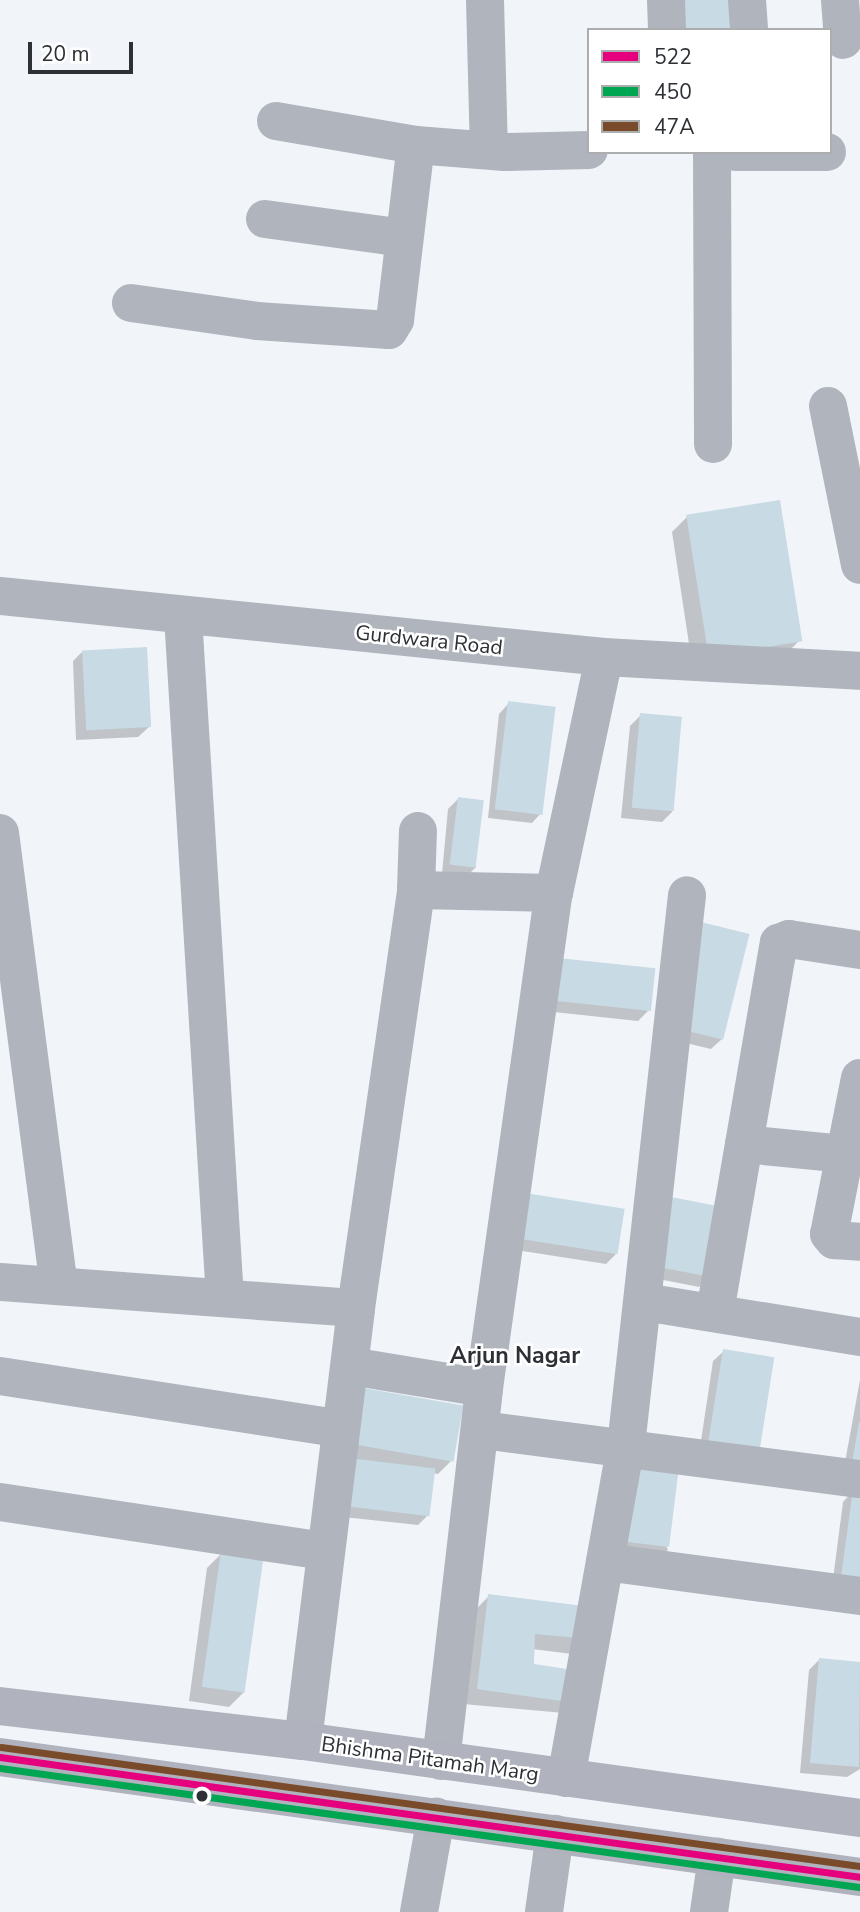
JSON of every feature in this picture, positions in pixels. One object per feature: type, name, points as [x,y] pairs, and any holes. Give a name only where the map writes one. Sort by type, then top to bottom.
[{"type":"main road","name":"Bhishma Pitamah Marg","points":[[0,1706],[303,1741],[860,1818]]},
{"type":"main road","points":[[0,1757],[860,1877]]},
{"type":"street","points":[[485,0],[489,150]]},
{"type":"street","points":[[666,0],[667,28]]},
{"type":"street","points":[[747,0],[749,28]]},
{"type":"street","points":[[840,0],[843,40]]},
{"type":"street","points":[[276,121],[416,145],[489,150],[587,150]]},
{"type":"street","points":[[131,303],[257,321],[389,330],[395,320],[416,145]]},
{"type":"street","points":[[712,154],[713,444]]},
{"type":"street","points":[[265,219],[403,239]]},
{"type":"street","points":[[828,406],[860,565]]},
{"type":"street","name":"Gurdwara Road","points":[[0,596],[604,657],[860,671]]},
{"type":"street","points":[[183,616],[225,1298]]},
{"type":"street","points":[[441,1761],[482,1430],[484,1388],[554,893],[604,657]]},
{"type":"street","points":[[303,1741],[324,1551],[356,1308],[416,890],[418,831]]},
{"type":"street","points":[[0,833],[59,1286]]},
{"type":"street","points":[[416,890],[554,893]]},
{"type":"street","points":[[566,1778],[626,1446],[687,895]]},
{"type":"street","points":[[715,1312],[779,943],[789,939],[860,950]]},
{"type":"street","points":[[860,1078],[829,1234],[834,1240],[860,1242]]},
{"type":"street","points":[[744,1144],[845,1154]]},
{"type":"street","points":[[0,1282],[356,1308]]},
{"type":"street","points":[[644,1302],[860,1337]]},
{"type":"street","points":[[350,1367],[484,1388]]},
{"type":"street","points":[[0,1376],[341,1429]]},
{"type":"street","points":[[482,1430],[626,1446],[860,1479]]},
{"type":"street","points":[[0,1502],[324,1551]]},
{"type":"street","points":[[605,1562],[860,1596]]},
{"type":"street","points":[[419,1912],[436,1817]]},
{"type":"street","points":[[544,1912],[555,1834]]},
{"type":"street","points":[[709,1912],[717,1857]]},
{"type":"building","points":[[674,0],[736,0],[736,28],[674,28]]},
{"type":"building","points":[[780,500],[802,641],[709,656],[686,515]]},
{"type":"building","points":[[147,647],[151,727],[86,730],[82,650]]},
{"type":"building","points":[[508,701],[556,707],[542,815],[495,809]]},
{"type":"building","points":[[640,713],[682,717],[674,811],[632,808]]},
{"type":"building","points":[[458,797],[484,800],[476,868],[450,864]]},
{"type":"building","points":[[701,922],[750,934],[723,1040],[675,1028]]},
{"type":"building","points":[[549,957],[655,968],[651,1011],[545,1000]]},
{"type":"building","points":[[519,1192],[625,1209],[617,1254],[512,1237]]},
{"type":"building","points":[[671,1197],[724,1207],[710,1277],[657,1267]]},
{"type":"building","points":[[723,1349],[774,1357],[759,1452],[708,1444]]},
{"type":"building","points":[[358,1387],[463,1406],[453,1462],[348,1443]]},
{"type":"building","points":[[860,1422],[860,1464],[852,1463]]},
{"type":"building","points":[[349,1458],[435,1469],[430,1516],[343,1506]]},
{"type":"building","points":[[624,1463],[679,1470],[669,1547],[614,1540]]},
{"type":"building","points":[[853,1489],[860,1490],[860,1580],[841,1577]]},
{"type":"building","points":[[221,1551],[264,1557],[245,1693],[202,1687]]},
{"type":"building","points":[[488,1594],[592,1607],[589,1639],[535,1634],[534,1664],[580,1671],[576,1703],[477,1689]]},
{"type":"building","points":[[819,1658],[860,1662],[859,1767],[810,1763]]},
{"type":"transit line","name":"47A","points":[[1,1747],[860,1866]]},
{"type":"transit line","name":"522","points":[[0,1757],[860,1877]]},
{"type":"transit line","name":"450","points":[[0,1768],[859,1887]]},
{"type":"district","name":"Arjun Nagar","points":[[515,1356]]}]
